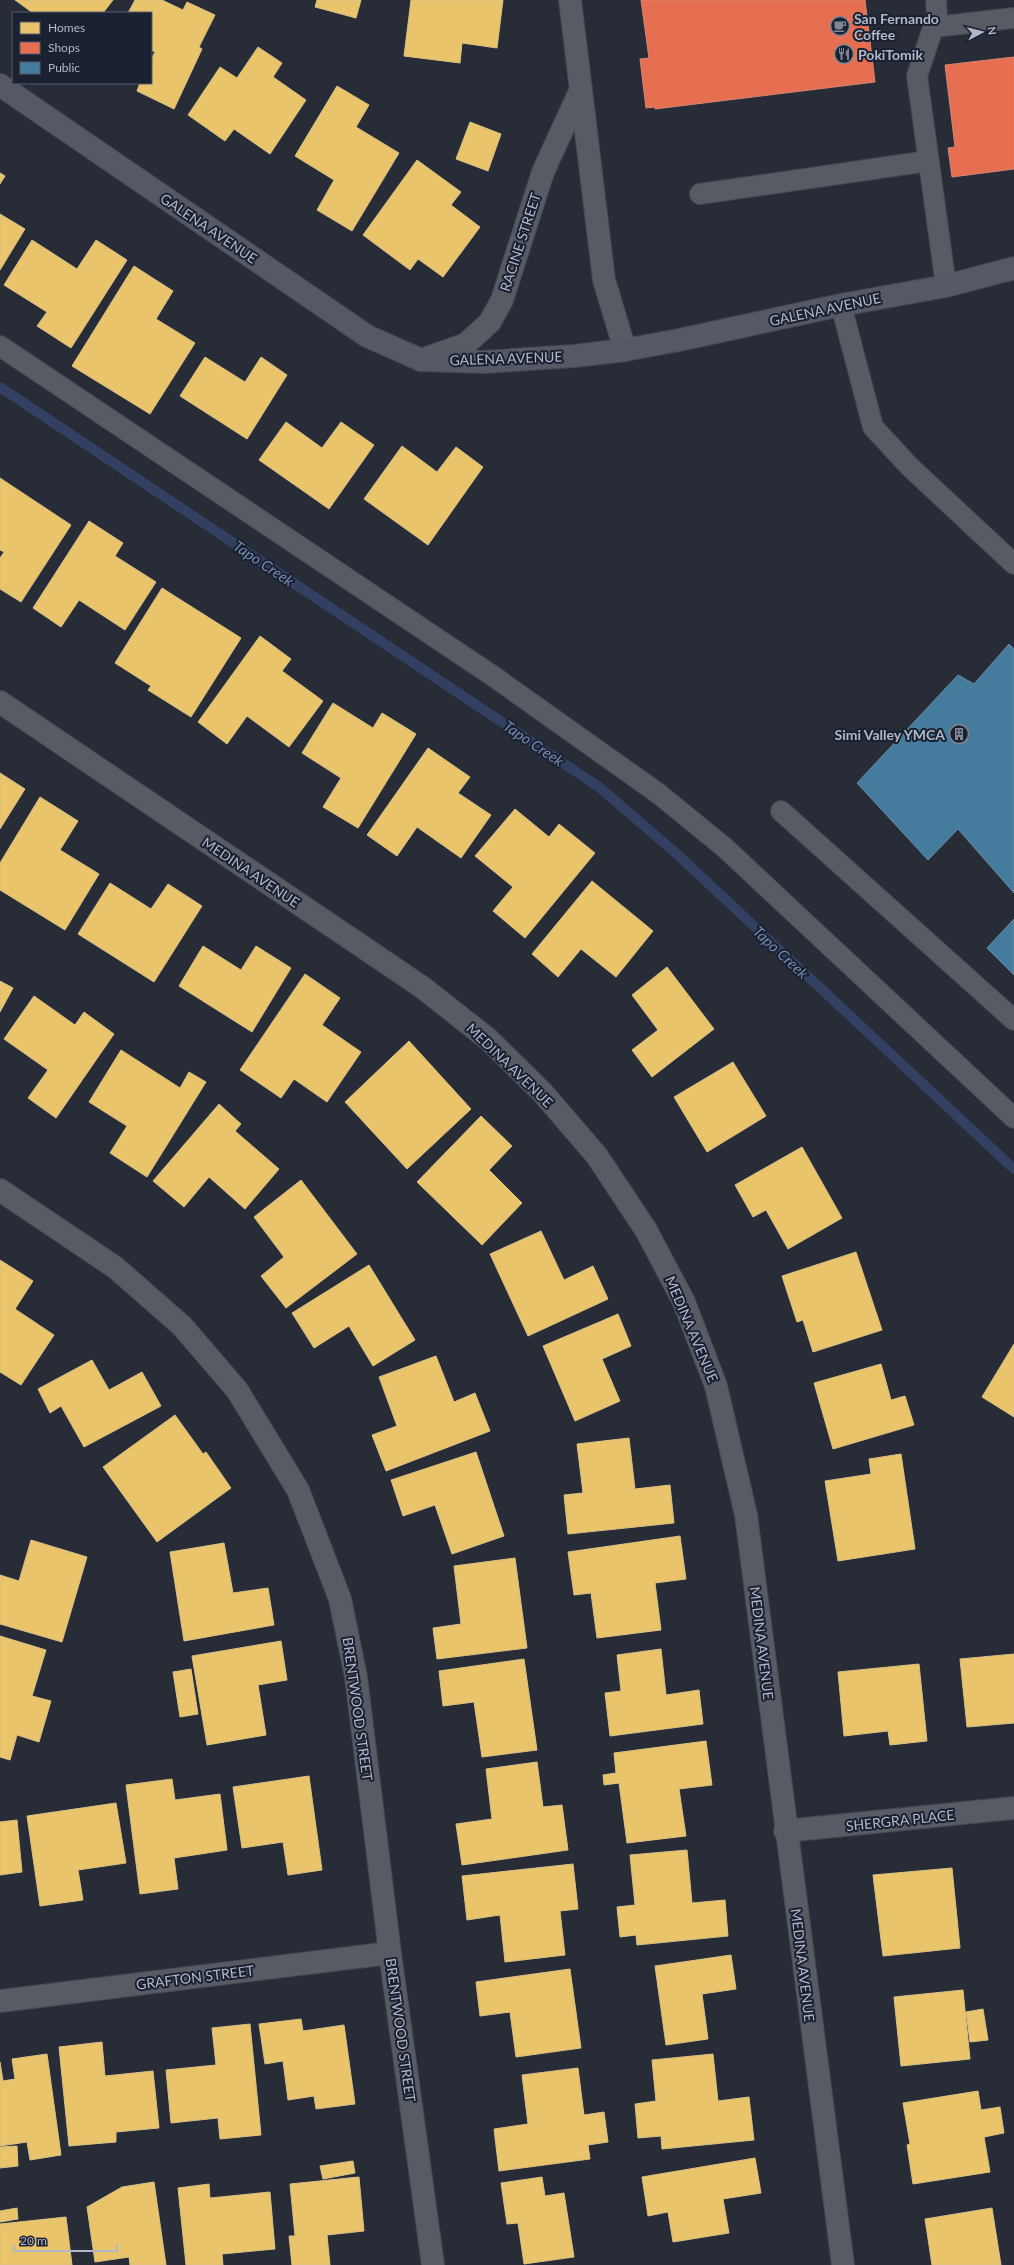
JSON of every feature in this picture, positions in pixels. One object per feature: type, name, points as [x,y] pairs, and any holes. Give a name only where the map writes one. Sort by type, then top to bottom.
[{"type":"street","points":[[570,0],[604,280],[625,350]]},
{"type":"street","name":"GALENA AVENUE","points":[[0,85],[367,336],[421,360],[483,362],[625,350],[679,340],[841,305],[946,286],[1014,268]]},
{"type":"street","name":"RACINE STREET","points":[[421,360],[466,344],[490,322],[502,300],[543,172],[581,89]]},
{"type":"street","name":"MEDINA AVENUE","points":[[0,702],[422,987],[488,1039],[542,1092],[596,1156],[646,1230],[684,1302],[716,1386],[746,1515],[842,2265]]},
{"type":"street","name":"BRENTWOOD STREET","points":[[0,1190],[116,1268],[182,1326],[237,1390],[298,1490],[340,1599],[356,1677],[390,1953],[433,2265]]},
{"type":"street","name":"SHERGRA PLACE","points":[[786,1831],[1014,1808]]},
{"type":"street","name":"GRAFTON STREET","points":[[0,2001],[390,1953]]},
{"type":"lane","points":[[936,0],[938,16],[917,76],[946,286]]},
{"type":"lane","points":[[934,27],[1014,18]]},
{"type":"lane","points":[[700,194],[928,161]]},
{"type":"lane","points":[[841,305],[873,427],[910,467],[1014,564]]},
{"type":"lane","points":[[0,346],[494,676],[659,794],[724,847],[1014,1118]]},
{"type":"lane","points":[[781,811],[1014,1020]]},
{"type":"building: Homes","points":[[15,0],[113,0],[104,12],[32,12]]},
{"type":"building: Homes","points":[[135,0],[162,0],[183,10],[187,2],[215,15],[199,47],[202,49],[174,109],[137,91],[140,84],[152,84],[152,58],[155,52],[152,50],[152,12],[129,12]]},
{"type":"building: Homes","points":[[317,0],[361,0],[356,18],[315,7]]},
{"type":"building: Homes","points":[[411,0],[503,0],[497,48],[462,43],[460,63],[404,56]]},
{"type":"building: Homes","points":[[258,47],[282,63],[273,77],[306,100],[270,154],[234,129],[225,141],[188,115],[220,67],[237,78]]},
{"type":"building: Homes","points":[[337,86],[369,105],[356,127],[399,153],[352,231],[317,210],[334,180],[295,156]]},
{"type":"building: Homes","points":[[470,122],[501,134],[488,171],[456,159]]},
{"type":"building: Homes","points":[[417,160],[461,192],[451,205],[480,227],[443,277],[418,259],[410,270],[363,235]]},
{"type":"building: Homes","points":[[0,173],[5,176],[0,184]]},
{"type":"building: Homes","points":[[0,214],[25,229],[0,270]]},
{"type":"building: Homes","points":[[32,240],[77,269],[96,240],[127,260],[71,348],[37,326],[47,312],[4,285]]},
{"type":"building: Homes","points":[[134,266],[173,291],[156,319],[195,343],[150,414],[72,366]]},
{"type":"building: Homes","points":[[205,357],[245,382],[261,357],[287,375],[247,439],[180,396]]},
{"type":"building: Homes","points":[[286,422],[322,448],[341,422],[374,445],[329,509],[259,460]]},
{"type":"building: Homes","points":[[402,446],[437,472],[456,447],[483,467],[428,545],[364,499]]},
{"type":"building: Homes","points":[[0,478],[71,525],[21,602],[0,589],[0,558],[4,552],[0,550]]},
{"type":"building: Homes","points":[[89,521],[123,543],[115,556],[156,582],[125,630],[79,600],[61,627],[33,608]]},
{"type":"building: Homes","points":[[162,588],[241,638],[191,717],[148,690],[151,686],[115,663]]},
{"type":"building: Homes","points":[[260,636],[291,659],[282,671],[323,701],[289,747],[247,716],[227,744],[198,722]]},
{"type":"building: Homes","points":[[333,703],[373,728],[382,713],[416,734],[358,828],[323,807],[341,778],[302,753]]},
{"type":"building: Homes","points":[[428,748],[470,777],[458,793],[491,815],[461,858],[417,827],[397,856],[367,835]]},
{"type":"building: Homes","points":[[0,773],[25,789],[0,829]]},
{"type":"building: Homes","points":[[40,797],[78,821],[60,850],[99,874],[65,930],[0,890],[0,863]]},
{"type":"building: Homes","points":[[515,809],[549,837],[559,824],[595,853],[525,938],[493,911],[513,887],[475,856]]},
{"type":"building: Homes","points":[[592,881],[653,931],[616,977],[581,949],[558,977],[532,954]]},
{"type":"building: Homes","points":[[110,883],[151,909],[168,884],[202,906],[154,982],[78,934]]},
{"type":"building: Homes","points":[[203,946],[241,970],[256,946],[291,968],[252,1032],[179,986]]},
{"type":"building: Homes","points":[[667,967],[714,1029],[652,1077],[632,1050],[658,1030],[632,995]]},
{"type":"building: Homes","points":[[305,974],[340,998],[322,1025],[361,1052],[327,1102],[294,1079],[281,1098],[240,1070]]},
{"type":"building: Homes","points":[[0,981],[13,988],[0,1012]]},
{"type":"building: Homes","points":[[34,996],[75,1025],[84,1012],[114,1034],[56,1118],[28,1098],[48,1070],[4,1039]]},
{"type":"building: Homes","points":[[409,1041],[471,1109],[407,1169],[345,1102]]},
{"type":"building: Homes","points":[[121,1050],[180,1088],[189,1072],[206,1082],[147,1177],[110,1153],[127,1126],[89,1102]]},
{"type":"building: Homes","points":[[733,1062],[766,1116],[707,1152],[674,1097]]},
{"type":"building: Homes","points":[[219,1104],[241,1124],[235,1131],[279,1169],[245,1209],[209,1177],[184,1207],[153,1181]]},
{"type":"building: Homes","points":[[481,1116],[512,1146],[489,1170],[522,1203],[482,1245],[417,1182]]},
{"type":"building: Homes","points":[[802,1147],[842,1218],[788,1249],[766,1210],[753,1217],[735,1185]]},
{"type":"building: Homes","points":[[301,1180],[357,1254],[286,1308],[261,1276],[284,1257],[254,1217]]},
{"type":"building: Homes","points":[[541,1231],[564,1280],[593,1266],[608,1299],[528,1336],[490,1254]]},
{"type":"building: Homes","points":[[856,1252],[882,1330],[813,1352],[803,1320],[797,1322],[782,1276]]},
{"type":"building: Homes","points":[[0,1260],[33,1281],[15,1309],[54,1335],[21,1385],[0,1372]]},
{"type":"building: Homes","points":[[369,1265],[415,1340],[373,1366],[349,1326],[314,1348],[292,1313]]},
{"type":"building: Homes","points":[[618,1314],[631,1346],[602,1359],[620,1401],[575,1421],[543,1346]]},
{"type":"building: Homes","points":[[1014,1344],[1014,1417],[982,1397]]},
{"type":"building: Homes","points":[[436,1356],[454,1402],[475,1393],[490,1431],[386,1471],[372,1435],[397,1426],[379,1377]]},
{"type":"building: Homes","points":[[92,1360],[109,1390],[142,1372],[161,1406],[84,1447],[61,1406],[50,1413],[38,1389]]},
{"type":"building: Homes","points":[[881,1364],[891,1400],[905,1396],[914,1425],[833,1449],[814,1383]]},
{"type":"building: Homes","points":[[175,1415],[203,1454],[206,1452],[231,1488],[157,1542],[103,1467]]},
{"type":"building: Homes","points":[[629,1438],[635,1489],[670,1485],[674,1523],[568,1534],[564,1495],[583,1493],[577,1444]]},
{"type":"building: Homes","points":[[476,1452],[504,1536],[452,1554],[435,1505],[403,1516],[391,1480]]},
{"type":"building: Homes","points":[[901,1454],[915,1549],[838,1561],[825,1481],[871,1474],[869,1459]]},
{"type":"building: Homes","points":[[680,1536],[686,1579],[655,1583],[661,1630],[597,1638],[591,1593],[574,1595],[568,1552]]},
{"type":"building: Homes","points":[[31,1540],[87,1557],[62,1642],[0,1624],[0,1575],[19,1581]]},
{"type":"building: Homes","points":[[224,1543],[233,1593],[268,1588],[274,1625],[184,1641],[170,1552]]},
{"type":"building: Homes","points":[[515,1558],[527,1648],[437,1659],[433,1628],[461,1624],[454,1566]]},
{"type":"building: Homes","points":[[0,1636],[46,1650],[32,1696],[51,1701],[39,1742],[17,1735],[10,1760],[0,1757]]},
{"type":"building: Homes","points":[[281,1641],[287,1680],[258,1685],[266,1735],[207,1745],[192,1656]]},
{"type":"building: Homes","points":[[661,1649],[666,1695],[699,1690],[703,1724],[610,1736],[605,1693],[621,1691],[617,1655]]},
{"type":"building: Homes","points":[[1014,1654],[1014,1723],[967,1727],[960,1659]]},
{"type":"building: Homes","points":[[524,1659],[537,1750],[482,1757],[474,1702],[443,1706],[439,1671]]},
{"type":"building: Homes","points":[[919,1664],[927,1741],[890,1745],[888,1731],[844,1736],[838,1672]]},
{"type":"building: Homes","points":[[191,1669],[198,1714],[180,1717],[173,1672]]},
{"type":"building: Homes","points":[[706,1741],[712,1785],[679,1789],[686,1836],[627,1843],[619,1783],[604,1785],[603,1775],[616,1773],[614,1753]]},
{"type":"building: Homes","points":[[537,1762],[543,1807],[562,1805],[568,1850],[462,1865],[456,1824],[492,1819],[486,1769]]},
{"type":"building: Homes","points":[[309,1776],[322,1870],[288,1875],[283,1842],[242,1848],[233,1787]]},
{"type":"building: Homes","points":[[172,1779],[175,1800],[220,1794],[227,1850],[174,1858],[178,1889],[140,1894],[126,1785]]},
{"type":"building: Homes","points":[[116,1803],[126,1863],[78,1870],[83,1900],[40,1906],[27,1816]]},
{"type":"building: Homes","points":[[17,1820],[22,1872],[0,1875],[0,1822]]},
{"type":"building: Homes","points":[[687,1850],[692,1903],[725,1900],[728,1936],[637,1945],[636,1935],[620,1937],[617,1907],[635,1905],[630,1855]]},
{"type":"building: Homes","points":[[573,1864],[578,1909],[560,1911],[565,1955],[505,1962],[500,1915],[467,1920],[462,1876]]},
{"type":"building: Homes","points":[[952,1868],[960,1948],[883,1956],[873,1875]]},
{"type":"building: Homes","points":[[731,1955],[736,1989],[702,1994],[708,2039],[666,2045],[655,1966]]},
{"type":"building: Homes","points":[[570,1969],[581,2048],[516,2057],[510,2012],[480,2016],[476,1982]]},
{"type":"building: Homes","points":[[963,1990],[970,2059],[901,2066],[894,1997]]},
{"type":"building: Homes","points":[[983,2009],[988,2040],[970,2042],[966,2012]]},
{"type":"building: Homes","points":[[301,2019],[303,2031],[344,2025],[355,2104],[316,2109],[314,2096],[288,2100],[283,2061],[265,2064],[259,2024]]},
{"type":"building: Homes","points":[[250,2024],[261,2135],[220,2139],[218,2118],[171,2123],[166,2070],[216,2065],[212,2028]]},
{"type":"building: Homes","points":[[102,2042],[105,2076],[153,2071],[159,2128],[116,2132],[116,2142],[69,2146],[59,2047]]},
{"type":"building: Homes","points":[[47,2054],[61,2155],[30,2160],[27,2142],[0,2146],[0,2062],[3,2081],[15,2079],[12,2059]]},
{"type":"building: Homes","points":[[713,2054],[718,2101],[749,2097],[754,2140],[662,2149],[661,2136],[638,2138],[635,2104],[656,2101],[652,2060]]},
{"type":"building: Homes","points":[[578,2068],[584,2115],[604,2112],[608,2142],[588,2145],[590,2159],[499,2171],[494,2129],[528,2124],[522,2075]]},
{"type":"building: Homes","points":[[978,2091],[981,2110],[1000,2107],[1004,2133],[984,2137],[990,2172],[913,2184],[907,2145],[910,2144],[903,2103]]},
{"type":"building: Homes","points":[[17,2146],[18,2166],[0,2168],[0,2147]]},
{"type":"building: Homes","points":[[755,2158],[761,2193],[723,2199],[729,2233],[673,2242],[668,2212],[648,2216],[642,2177]]},
{"type":"building: Homes","points":[[353,2161],[355,2173],[323,2179],[320,2166]]},
{"type":"building: Homes","points":[[359,2177],[364,2231],[327,2235],[330,2265],[292,2265],[289,2236],[295,2236],[290,2184]]},
{"type":"building: Homes","points":[[542,2177],[545,2196],[564,2193],[574,2257],[524,2264],[518,2223],[507,2224],[501,2183]]},
{"type":"building: Homes","points":[[154,2182],[166,2265],[130,2265],[129,2257],[95,2262],[87,2207],[122,2187]]},
{"type":"building: Homes","points":[[209,2184],[210,2198],[270,2192],[275,2249],[222,2254],[223,2265],[186,2265],[178,2188]]},
{"type":"building: Homes","points":[[17,2208],[18,2219],[0,2222],[0,2211]]},
{"type":"building: Homes","points":[[992,2208],[1001,2265],[932,2265],[925,2219]]},
{"type":"building: Homes","points":[[66,2217],[72,2265],[0,2265],[0,2224]]},
{"type":"building: Shops","points":[[641,0],[865,0],[875,82],[655,109],[655,107],[646,108],[640,59],[649,58]]},
{"type":"building: Shops","points":[[1014,57],[1014,169],[952,177],[948,148],[955,147],[945,65]]},
{"type":"building: Public","name":"Simi Valley YMCA","points":[[1009,644],[1014,649],[1014,893],[958,829],[928,860],[857,783],[958,675],[974,684]]},
{"type":"building: Public","points":[[1014,919],[1014,975],[987,948]]},
{"type":"waterway","name":"Tapo Creek","points":[[0,387],[599,787],[678,855],[1014,1169]]},
{"type":"place","name":"San Fernando Coffee","points":[[840,26]]},
{"type":"place","name":"PokiTomik","points":[[844,54]]},
{"type":"place","name":"Simi Valley YMCA","points":[[959,734]]}]
